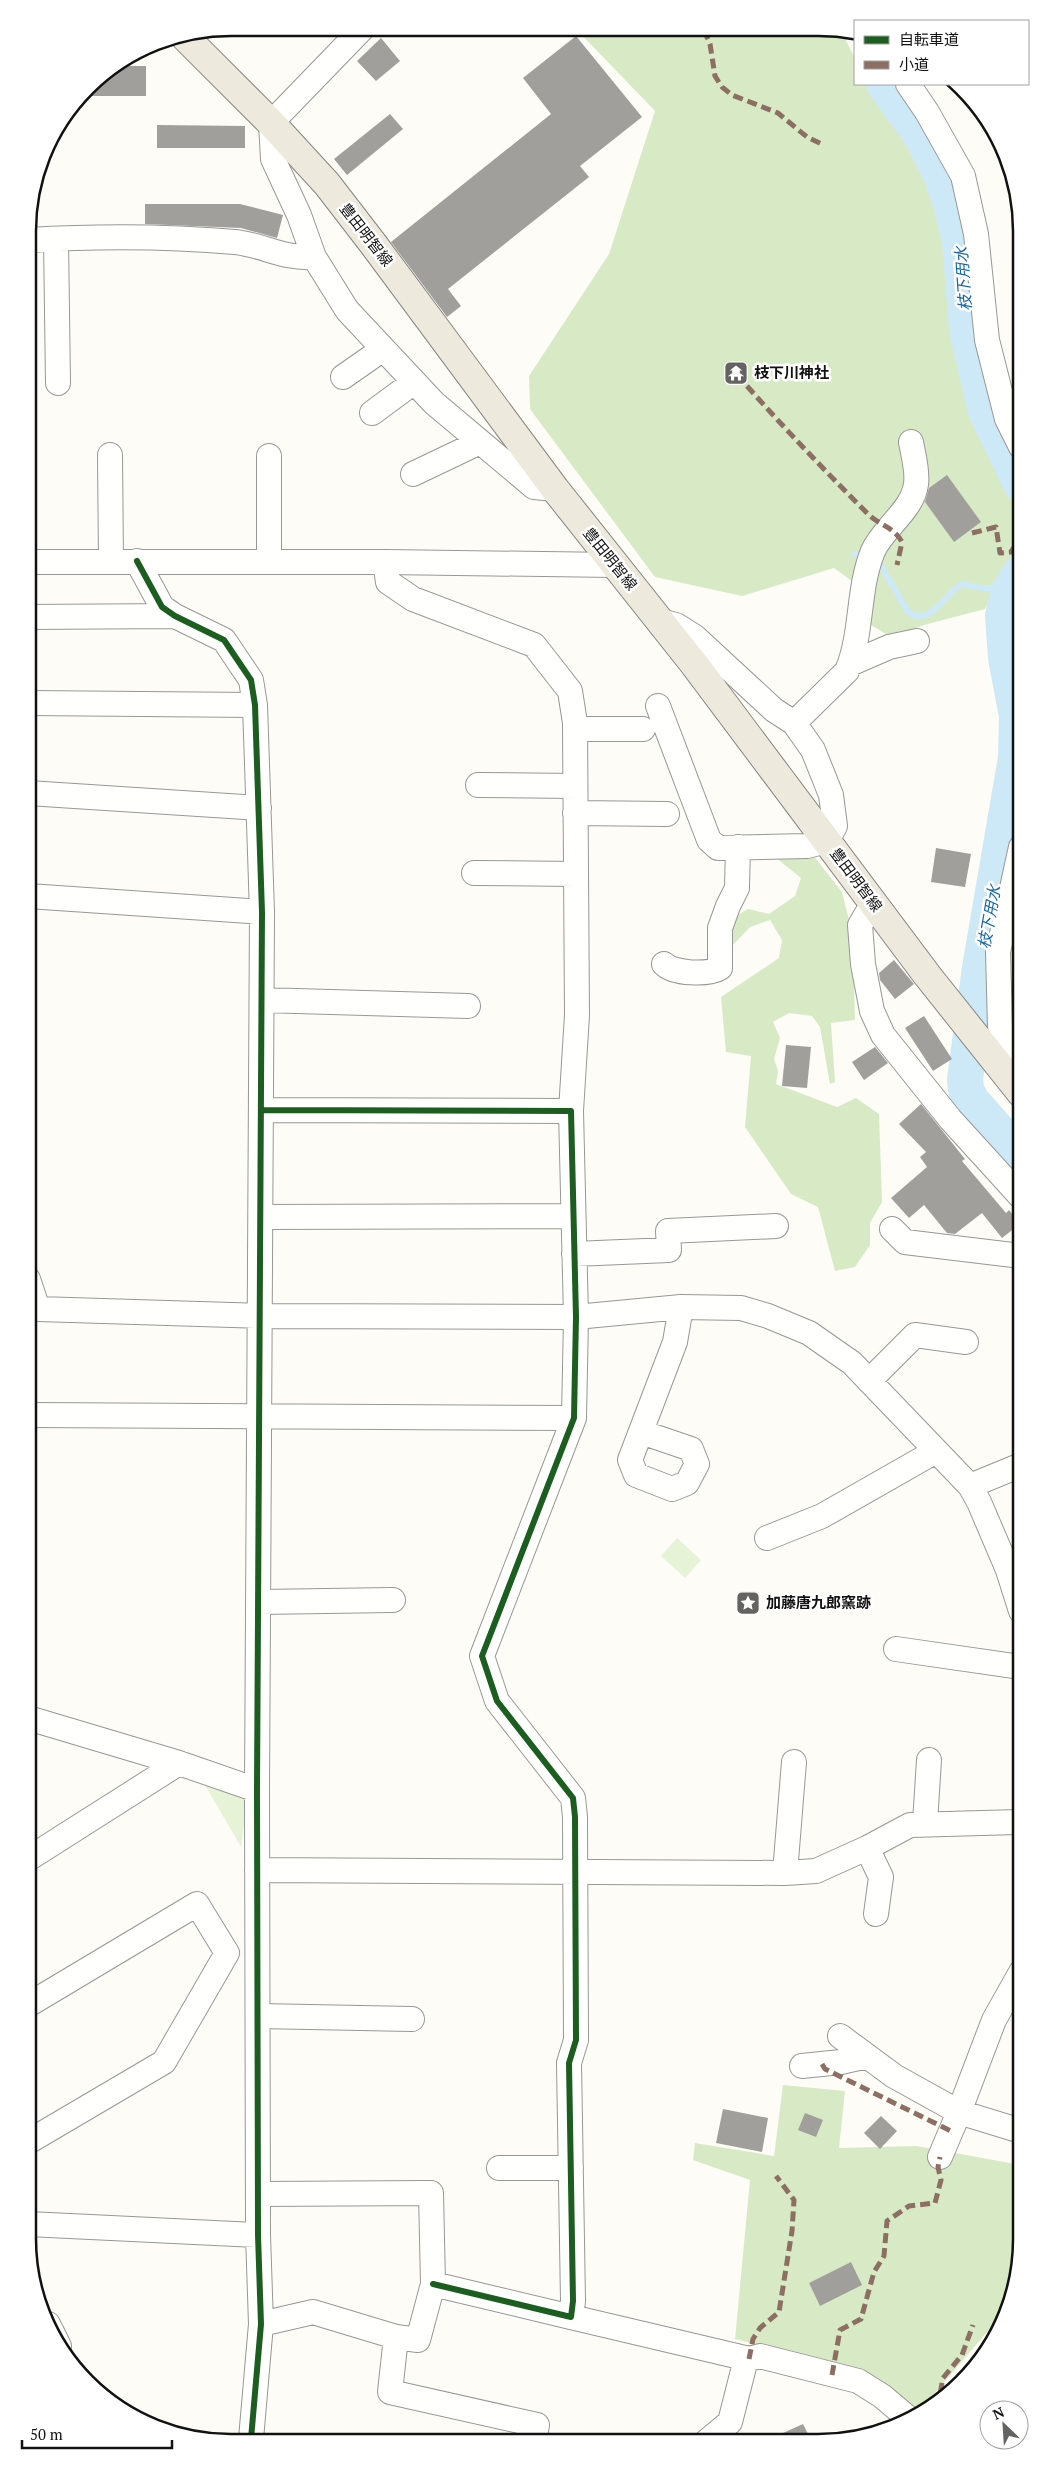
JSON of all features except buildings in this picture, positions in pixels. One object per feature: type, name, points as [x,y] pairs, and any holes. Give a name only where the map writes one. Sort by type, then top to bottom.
[{"type":"main road","name":"豊田明智線","points":[[189,41],[271,123],[327,184],[555,489],[660,621],[927,975],[1013,1082]]},
{"type":"street","points":[[351,36],[271,123],[274,159],[299,215],[314,257],[347,310],[434,403],[534,487],[555,489]]},
{"type":"street","points":[[909,85],[927,112],[963,176],[976,234],[987,340],[1007,419],[1013,430]]},
{"type":"street","points":[[36,240],[171,237],[238,243],[281,255],[298,258],[314,257]]},
{"type":"street","points":[[56,239],[58,383]]},
{"type":"street","points":[[343,377],[383,349]]},
{"type":"street","points":[[372,413],[414,382]]},
{"type":"street","points":[[413,474],[480,442]]},
{"type":"street","points":[[794,722],[847,671],[850,664],[857,634],[860,600],[871,557],[908,504],[916,484],[911,442]]},
{"type":"street","points":[[110,455],[112,561]]},
{"type":"street","points":[[269,456],[269,561]]},
{"type":"street","points":[[137,561],[162,607],[175,616],[224,640],[251,680],[255,705],[262,912],[261,1415],[257,1790],[258,2235],[261,2324],[251,2434]]},
{"type":"street","points":[[36,562],[269,561],[615,565]]},
{"type":"street","points":[[385,562],[388,582],[413,599],[534,645],[570,691],[575,729],[577,1015],[570,1111],[576,1317],[574,1418],[482,1656],[497,1701],[573,1798],[575,1817],[576,2040],[570,2063],[573,2301],[571,2318]]},
{"type":"street","points":[[36,617],[175,616]]},
{"type":"street","points":[[658,706],[709,840],[718,848],[807,846],[827,841],[835,826],[831,795],[813,750],[794,722],[774,710],[695,637],[676,625],[660,621]]},
{"type":"street","points":[[850,664],[889,647],[917,640]]},
{"type":"street","points":[[36,703],[255,705]]},
{"type":"street","points":[[575,729],[643,729]]},
{"type":"street","points":[[478,785],[575,786]]},
{"type":"street","points":[[36,794],[259,808]]},
{"type":"street","points":[[576,813],[667,814]]},
{"type":"street","points":[[664,964],[668,968],[678,971],[712,972],[720,968],[720,928],[737,888],[738,847]]},
{"type":"street","points":[[474,873],[576,874]]},
{"type":"street","points":[[1013,884],[998,952],[1000,1027],[1013,1047]]},
{"type":"street","points":[[36,897],[262,912]]},
{"type":"street","points":[[874,903],[860,925],[863,964],[872,1011],[883,1035],[950,1120],[1013,1188]]},
{"type":"street","points":[[262,1000],[468,1006]]},
{"type":"street","points":[[1000,1065],[1013,1054]]},
{"type":"street","points":[[262,1110],[570,1111]]},
{"type":"street","points":[[261,1217],[572,1216]]},
{"type":"street","points":[[574,1254],[669,1250],[668,1231],[776,1226]]},
{"type":"street","points":[[892,1229],[905,1242],[1013,1255]]},
{"type":"street","points":[[36,1303],[38,1309],[261,1316],[576,1317],[681,1307],[741,1308],[768,1316],[809,1333],[852,1364],[970,1486],[1013,1564]]},
{"type":"street","points":[[641,1432],[675,1342],[681,1307]]},
{"type":"street","points":[[869,1381],[915,1335],[966,1342]]},
{"type":"street","points":[[36,1414],[574,1418]]},
{"type":"street","points":[[767,1538],[822,1516],[936,1451]]},
{"type":"street","points":[[970,1486],[1013,1468]]},
{"type":"street","points":[[259,1602],[393,1600]]},
{"type":"street","points":[[896,1649],[1013,1666]]},
{"type":"street","points":[[36,1723],[179,1763],[257,1790]]},
{"type":"street","points":[[926,1823],[929,1760]]},
{"type":"street","points":[[785,1873],[794,1762]]},
{"type":"street","points":[[36,1854],[179,1763]]},
{"type":"street","points":[[257,1870],[785,1873],[816,1871],[867,1848],[910,1825],[926,1823],[1013,1822]]},
{"type":"street","points":[[867,1848],[881,1877],[876,1914]]},
{"type":"street","points":[[36,2000],[197,1904],[227,1954],[257,1959]]},
{"type":"street","points":[[36,2137],[164,2062],[227,1954]]},
{"type":"street","points":[[940,2157],[994,2020],[1013,1986]]},
{"type":"street","points":[[258,2016],[412,2019]]},
{"type":"street","points":[[840,2036],[894,2076],[959,2112],[1013,2125]]},
{"type":"street","points":[[802,2066],[841,2062],[867,2056]]},
{"type":"street","points":[[499,2168],[571,2168]]},
{"type":"street","points":[[258,2194],[431,2193],[433,2284],[418,2340],[396,2337],[313,2312],[261,2324]]},
{"type":"street","points":[[36,2224],[258,2235]]},
{"type":"street","points":[[433,2284],[746,2359],[752,2360],[760,2356],[858,2381],[882,2396],[904,2414]]},
{"type":"street","points":[[396,2337],[390,2392],[537,2425],[535,2434]]},
{"type":"street","points":[[716,2434],[730,2422],[746,2359]]},
{"type":"green space","points":[[583,36],[817,36],[846,38],[854,56],[854,85],[869,85],[926,176],[949,248],[956,339],[972,401],[1013,478],[1013,568],[1001,580],[985,609],[924,625],[891,637],[864,621],[857,585],[834,568],[742,596],[655,577],[530,409],[529,376],[609,254],[655,111]]},
{"type":"green space","points":[[765,849],[809,850],[842,892],[853,936],[855,1020],[831,1023],[835,1082],[830,1084],[820,1027],[812,1016],[789,1013],[773,1022],[780,1038],[774,1059],[778,1071],[776,1084],[837,1107],[856,1098],[879,1114],[882,1202],[870,1223],[870,1245],[855,1267],[835,1271],[818,1207],[791,1194],[745,1127],[751,1056],[726,1052],[721,997],[779,958],[782,940],[770,920],[750,927],[731,947],[728,921],[748,909],[769,914],[795,896],[801,878]]},
{"type":"green space","points":[[677,1538],[701,1560],[685,1578],[661,1556]]},
{"type":"green space","points":[[202,1780],[248,1794],[241,1847]]},
{"type":"green space","points":[[783,2085],[845,2091],[839,2148],[917,2146],[1013,2164],[1011,2264],[1006,2289],[993,2325],[932,2396],[904,2414],[892,2419],[856,2370],[735,2339],[750,2180],[693,2160],[695,2143],[774,2156]]},
{"type":"waterway","name":"枝下用水","points":[[885,85],[921,135],[941,175],[952,207],[960,242],[967,330],[986,411],[1013,467]]},
{"type":"waterway","points":[[854,554],[875,560],[880,564],[908,612],[916,616],[930,613],[962,584],[982,588],[998,588],[1013,594]]},
{"type":"waterway","name":"枝下用水","points":[[1013,585],[1008,593],[1003,616],[1006,658],[1013,695]]},
{"type":"waterway","name":"枝下用水","points":[[1013,776],[980,968],[965,1079],[966,1090],[972,1101],[1013,1148]]},
{"type":"marked path","points":[[707,36],[710,44],[715,76],[722,87],[732,95],[778,113],[807,137],[824,145]]},
{"type":"marked path","points":[[747,386],[806,451],[868,514],[895,533],[902,542],[897,565]]},
{"type":"marked path","points":[[972,533],[996,527],[1000,553],[1011,552],[1013,549]]},
{"type":"marked path","points":[[822,2064],[825,2069],[951,2131]]},
{"type":"marked path","points":[[832,2375],[840,2330],[861,2319],[874,2272],[884,2256],[887,2221],[909,2206],[935,2203],[941,2180],[938,2167],[940,2157]]},
{"type":"marked path","points":[[749,2359],[753,2339],[760,2328],[779,2312],[792,2231],[794,2200],[776,2176]]},
{"type":"marked path","points":[[941,2389],[943,2378],[962,2355],[973,2325]]},
{"type":"cycle path","points":[[137,561],[162,607],[175,616],[224,640],[251,680],[255,705],[262,912],[257,1790],[258,2235],[261,2324],[251,2434]]},
{"type":"cycle path","points":[[261,1110],[571,1111],[576,1317],[574,1418],[482,1656],[497,1701],[573,1798],[575,1817],[576,2040],[569,2063],[573,2301],[571,2317],[433,2284]]},
{"type":"place","name":"枝下川神社","points":[[736,373]]},
{"type":"place","name":"加藤唐九郎窯跡","points":[[748,1603]]}]
